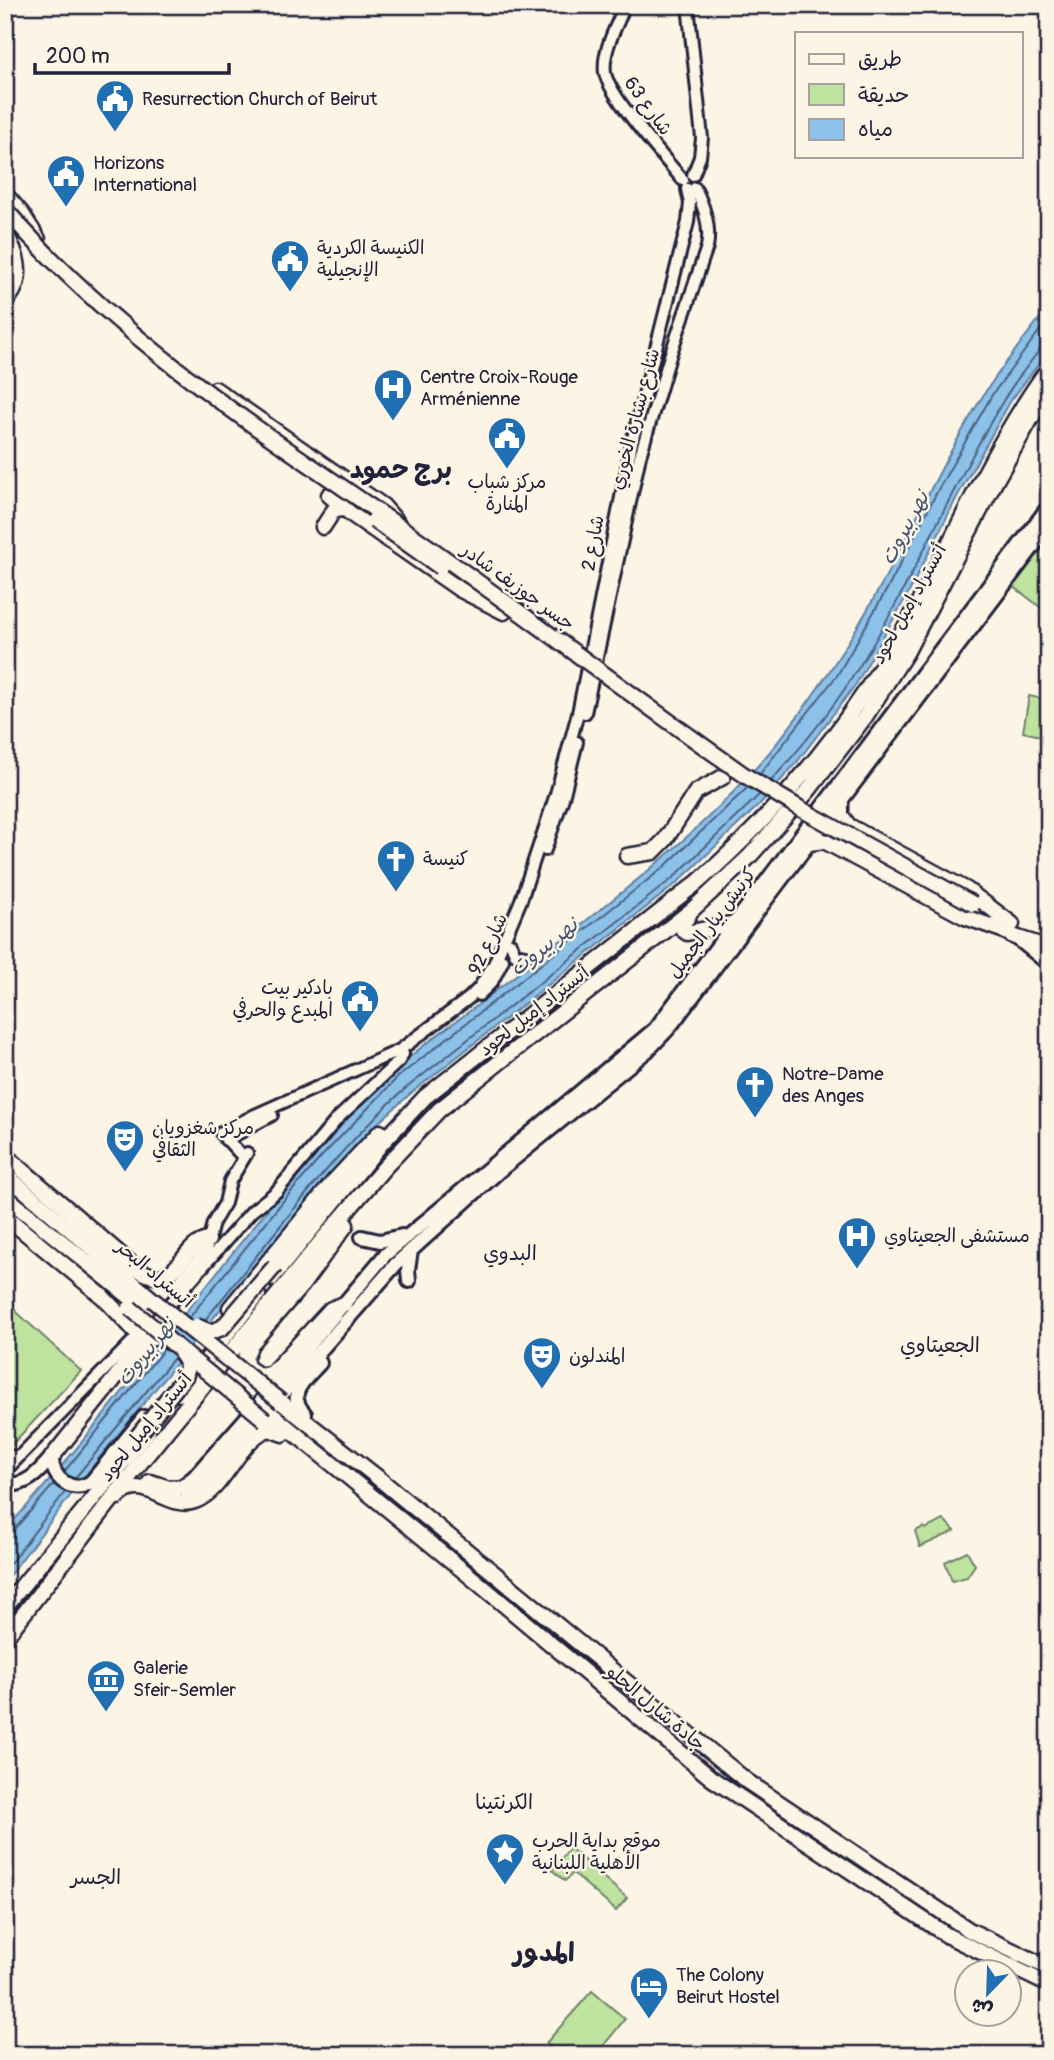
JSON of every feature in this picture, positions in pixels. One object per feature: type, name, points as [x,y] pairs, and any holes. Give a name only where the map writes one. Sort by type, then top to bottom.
[{"type":"highway","points":[[5,194],[36,236]]},
{"type":"highway","name":"جسر جوزيف شادر","points":[[5,209],[73,281],[202,388],[289,453],[400,526],[746,776],[1009,930],[1049,939]]},
{"type":"highway","name":"جسر جوزيف شادر","points":[[5,224],[74,291],[171,374],[241,427],[504,612],[728,777],[971,907]]},
{"type":"highway","points":[[5,233],[15,250],[18,272],[16,287],[5,302]]},
{"type":"highway","name":"أتستراد إميل لحود","points":[[5,1608],[111,1476],[198,1361],[381,1144],[425,1097],[723,860],[796,782],[838,730],[893,647],[994,454],[1049,368]]},
{"type":"highway","points":[[221,392],[383,506],[400,526]]},
{"type":"highway","name":"أتستراد إميل لحود","points":[[5,1638],[137,1467],[324,1238],[439,1110],[694,909],[777,827],[865,717],[930,611],[995,482],[1049,392]]},
{"type":"highway","points":[[329,495],[348,512],[469,595],[504,612]]},
{"type":"highway","name":"كرنيش بيار الجميل","points":[[349,1308],[385,1255],[649,1034],[663,1019],[1049,506]]},
{"type":"highway","points":[[323,527],[334,510],[348,512]]},
{"type":"highway","name":"كرنيش بيار الجميل","points":[[349,1308],[499,1171],[648,1050],[670,1028],[1049,526]]},
{"type":"highway","points":[[633,855],[661,842],[696,785],[710,777],[728,777]]},
{"type":"highway","points":[[841,803],[841,816],[849,826],[967,890],[1049,964]]},
{"type":"highway","points":[[809,843],[824,841],[965,917],[1009,930],[1049,948]]},
{"type":"highway","points":[[694,909],[682,925],[684,932],[735,923]]},
{"type":"highway","points":[[547,1026],[581,991],[581,982],[570,981]]},
{"type":"highway","points":[[38,1472],[54,1473],[74,1487],[88,1484],[145,1416],[198,1361],[347,1166],[396,1116],[425,1097]]},
{"type":"highway","points":[[282,1434],[276,1408],[250,1371],[245,1358],[251,1344],[302,1285],[408,1143]]},
{"type":"highway","points":[[5,1155],[135,1267],[148,1275],[158,1277],[172,1272],[199,1243],[208,1240]]},
{"type":"highway","name":"أتستراد البحر","points":[[5,1174],[126,1275],[143,1282],[152,1301]]},
{"type":"highway","points":[[10,1200],[16,1214],[176,1347],[187,1362],[186,1375],[116,1464],[111,1476]]},
{"type":"highway","name":"أتستراد البحر","points":[[10,1200],[152,1301],[276,1408]]},
{"type":"highway","points":[[5,1216],[103,1297],[139,1335]]},
{"type":"highway","points":[[362,1237],[380,1241],[409,1234]]},
{"type":"highway","points":[[409,1281],[411,1250]]},
{"type":"highway","points":[[152,1301],[210,1332],[222,1328],[281,1262]]},
{"type":"highway","points":[[196,1326],[250,1371],[262,1377],[272,1373],[331,1309],[349,1308]]},
{"type":"highway","points":[[340,1448],[335,1439],[305,1414],[296,1402],[298,1390],[344,1333],[349,1308]]},
{"type":"highway","points":[[99,1518],[122,1493],[131,1488],[144,1488],[166,1497],[183,1494],[277,1383],[349,1308]]},
{"type":"highway","points":[[5,1485],[18,1485],[29,1481],[38,1472],[148,1339],[158,1337],[276,1408],[305,1414]]},
{"type":"highway","name":"جادة شارل الحلو","points":[[276,1408],[340,1448],[748,1782],[969,1930],[1049,1968]]},
{"type":"highway","name":"جادة شارل الحلو","points":[[276,1408],[344,1474],[711,1779],[948,1936],[1049,1985]]},
{"type":"highway","points":[[137,1467],[137,1473],[146,1481],[197,1501],[258,1434],[269,1429],[282,1434],[317,1461],[344,1474]]},
{"type":"highway","points":[[52,1457],[54,1473]]},
{"type":"main road","name":"شارع 63","points":[[625,5],[608,46],[605,72],[607,78],[625,108],[690,183]]},
{"type":"main road","name":"شارع 2","points":[[592,662],[614,520],[688,222],[690,183],[700,157],[702,138],[688,5]]},
{"type":"main road","name":"شارع بشارة الخوري","points":[[592,662],[640,456],[709,237],[708,222],[690,183]]},
{"type":"main road","points":[[659,335],[668,339],[677,337]]},
{"type":"main road","points":[[655,348],[671,353]]},
{"type":"main road","name":"شارع 92","points":[[208,1240],[225,1203],[230,1181],[246,1155],[226,1135],[402,1052],[470,1003],[492,982],[511,944],[563,798],[592,662]]},
{"type":"main road","name":"شارع 92","points":[[428,1033],[479,988],[505,941],[556,794],[592,662]]},
{"type":"main road","points":[[511,944],[515,954],[526,956]]},
{"type":"main road","points":[[5,1471],[139,1335],[147,1331],[252,1211],[276,1192],[338,1118],[402,1052]]},
{"type":"main road","points":[[139,1335],[142,1326],[203,1255],[208,1240]]},
{"type":"main road","points":[[5,1457],[19,1456]]},
{"type":"green space","points":[[1049,535],[1049,614],[1013,586]]},
{"type":"green space","points":[[1029,696],[1048,700],[1041,736],[1023,732]]},
{"type":"green space","points":[[5,1305],[9,1305],[81,1371],[5,1452]]},
{"type":"green space","points":[[944,1520],[955,1531],[920,1547],[915,1531]]},
{"type":"green space","points":[[967,1551],[975,1565],[967,1577],[952,1581],[945,1562]]},
{"type":"green space","points":[[570,1848],[627,1898],[616,1911],[573,1873],[565,1881],[552,1870]]},
{"type":"green space","points":[[592,1991],[625,2019],[596,2055],[560,2055],[546,2043]]},
{"type":"water","points":[[1049,306],[1049,350],[1010,402],[957,497],[909,592],[856,684],[797,762],[758,806],[677,883],[410,1094],[376,1125],[338,1165],[100,1457],[5,1581],[5,1530],[102,1417],[288,1185],[338,1129],[410,1056],[595,914],[670,852],[741,784],[773,748],[819,687],[860,622],[986,391]]},
{"type":"place","name":"Resurrection Church of Beirut","points":[[115,133]]},
{"type":"place","name":"Horizons International","points":[[66,208]]},
{"type":"place","name":"الكنيسة الكردية الإنجيلية","points":[[290,293]]},
{"type":"place","name":"Centre Croix-Rouge Arménienne","points":[[393,422]]},
{"type":"place","name":"مركز شباب المنارة","points":[[507,470]]},
{"type":"place","name":"كنيسة","points":[[396,893]]},
{"type":"place","name":"بادكير بيت المبدع والحرفي","points":[[360,1033]]},
{"type":"place","name":"Notre-Dame des Anges","points":[[755,1119]]},
{"type":"place","name":"مركز شغزويان الثقافي","points":[[125,1173]]},
{"type":"place","name":"مستشفى الجعيتاوي","points":[[857,1270]]},
{"type":"place","name":"المندلون","points":[[542,1390]]},
{"type":"place","name":"Galerie Sfeir-Semler","points":[[106,1713]]},
{"type":"place","name":"موقع بداية الحرب الأهلية اللبنانية","points":[[505,1886]]},
{"type":"place","name":"The Colony Beirut Hostel","points":[[649,2020]]},
{"type":"district","name":"برج حموﺪ","points":[[401,470]]},
{"type":"district","name":"البدوي","points":[[510,1253]]},
{"type":"district","name":"الجعيتاوي","points":[[940,1345]]},
{"type":"district","name":"الكرنتينا","points":[[504,1802]]},
{"type":"district","name":"الجسر","points":[[96,1877]]},
{"type":"district","name":"المدور","points":[[544,1953]]},
{"type":"water label","name":"نهر بيروت","points":[[905,528]]},
{"type":"water label","name":"نهر بيروت","points":[[544,947]]},
{"type":"water label","name":"نهر بيروت","points":[[146,1352]]}]
